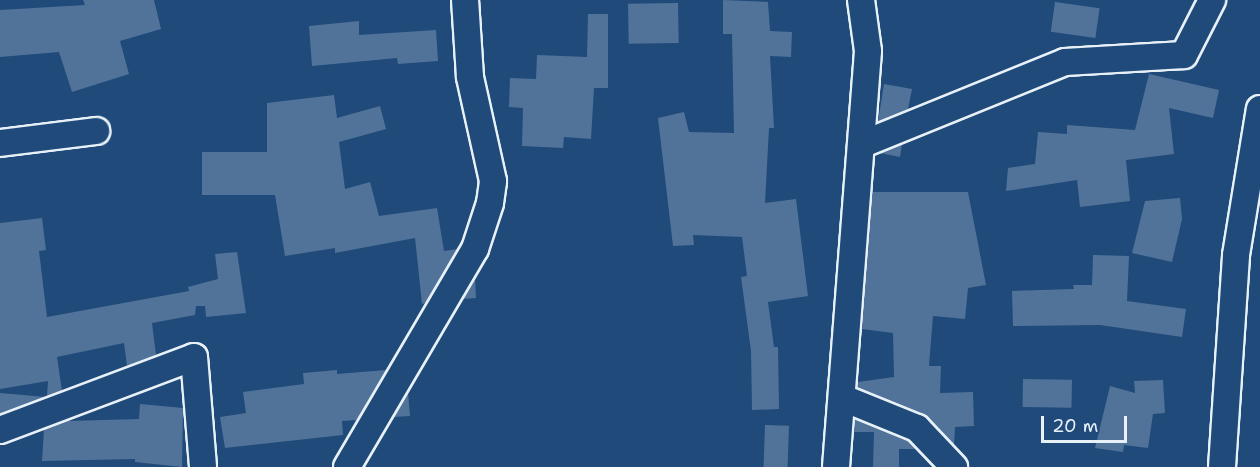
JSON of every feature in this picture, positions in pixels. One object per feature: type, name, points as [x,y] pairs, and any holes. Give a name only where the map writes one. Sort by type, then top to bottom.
[{"type":"street","points":[[347,467],[475,249],[490,203],[493,181],[470,77],[465,0]]},
{"type":"street","points":[[836,467],[863,144],[868,51],[861,0]]},
{"type":"street","points":[[863,144],[1065,62],[1184,55],[1212,0]]},
{"type":"street","points":[[1222,467],[1236,255],[1260,109]]},
{"type":"street","points":[[0,143],[96,131]]},
{"type":"street","points":[[0,430],[194,357],[203,467]]},
{"type":"street","points":[[843,398],[918,428],[954,467]]},
{"type":"building","points":[[83,0],[154,0],[161,29],[120,41],[129,74],[72,92],[59,52],[0,57],[0,10],[85,5]]},
{"type":"building","points":[[723,0],[768,2],[770,31],[792,32],[791,57],[770,56],[774,128],[769,128],[765,203],[796,199],[808,296],[768,302],[774,347],[778,347],[779,409],[752,410],[751,351],[741,277],[747,276],[742,237],[693,235],[694,245],[673,246],[658,118],[684,112],[689,132],[734,133],[732,34],[723,34]]},
{"type":"building","points":[[1055,2],[1100,8],[1095,38],[1051,32]]},
{"type":"building","points":[[678,3],[679,43],[629,44],[628,4]]},
{"type":"building","points":[[588,14],[608,14],[608,88],[594,88],[591,139],[564,137],[563,148],[522,146],[523,108],[509,107],[510,78],[536,79],[537,55],[587,57]]},
{"type":"building","points":[[359,21],[359,35],[436,30],[438,61],[398,64],[397,58],[312,66],[309,26]]},
{"type":"building","points":[[1149,74],[1219,90],[1213,118],[1169,108],[1174,154],[1126,160],[1130,201],[1080,207],[1077,180],[1006,191],[1008,168],[1035,164],[1038,132],[1067,134],[1067,125],[1135,130]]},
{"type":"building","points":[[884,84],[912,89],[908,109],[878,122]]},
{"type":"building","points":[[334,95],[337,118],[380,106],[386,129],[339,142],[345,189],[370,182],[379,216],[437,208],[444,251],[457,249],[426,303],[422,304],[415,238],[335,253],[335,248],[285,256],[275,195],[202,195],[202,152],[267,152],[267,103]]},
{"type":"building","points":[[902,144],[900,157],[880,153]]},
{"type":"building","points":[[872,192],[968,192],[986,285],[968,288],[965,319],[933,316],[929,366],[941,366],[940,393],[973,392],[974,426],[955,427],[954,445],[923,414],[857,388],[858,382],[894,377],[893,333],[862,329]]},
{"type":"building","points":[[1180,198],[1182,219],[1172,262],[1132,253],[1145,201]]},
{"type":"building","points":[[42,218],[46,250],[39,251],[47,317],[189,291],[188,287],[218,279],[215,254],[237,252],[246,313],[206,317],[205,306],[196,306],[195,315],[152,323],[156,355],[127,366],[124,343],[57,357],[62,391],[47,396],[48,381],[0,389],[0,223]]},
{"type":"building","points":[[1093,255],[1129,256],[1127,301],[1186,309],[1182,337],[1100,325],[1013,326],[1012,291],[1074,289],[1073,285],[1092,285]]},
{"type":"building","points":[[475,279],[476,298],[463,299]]},
{"type":"building","points":[[337,370],[337,374],[386,370],[357,420],[342,421],[343,435],[225,448],[220,417],[246,413],[243,392],[304,384],[303,373]]},
{"type":"building","points":[[1023,379],[1072,380],[1072,408],[1023,407]]},
{"type":"building","points":[[1163,380],[1165,413],[1153,414],[1148,448],[1124,445],[1123,452],[1095,448],[1110,386],[1135,393],[1134,381]]},
{"type":"building","points":[[408,392],[410,416],[394,417]]},
{"type":"building","points":[[0,393],[46,397],[0,414]]},
{"type":"building","points":[[140,404],[183,408],[182,467],[135,462],[135,459],[42,461],[44,429],[67,421],[139,419]]},
{"type":"building","points":[[855,419],[908,441],[916,449],[899,449],[899,467],[873,467],[874,432],[854,432]]},
{"type":"building","points":[[765,425],[789,426],[788,467],[764,467]]}]
